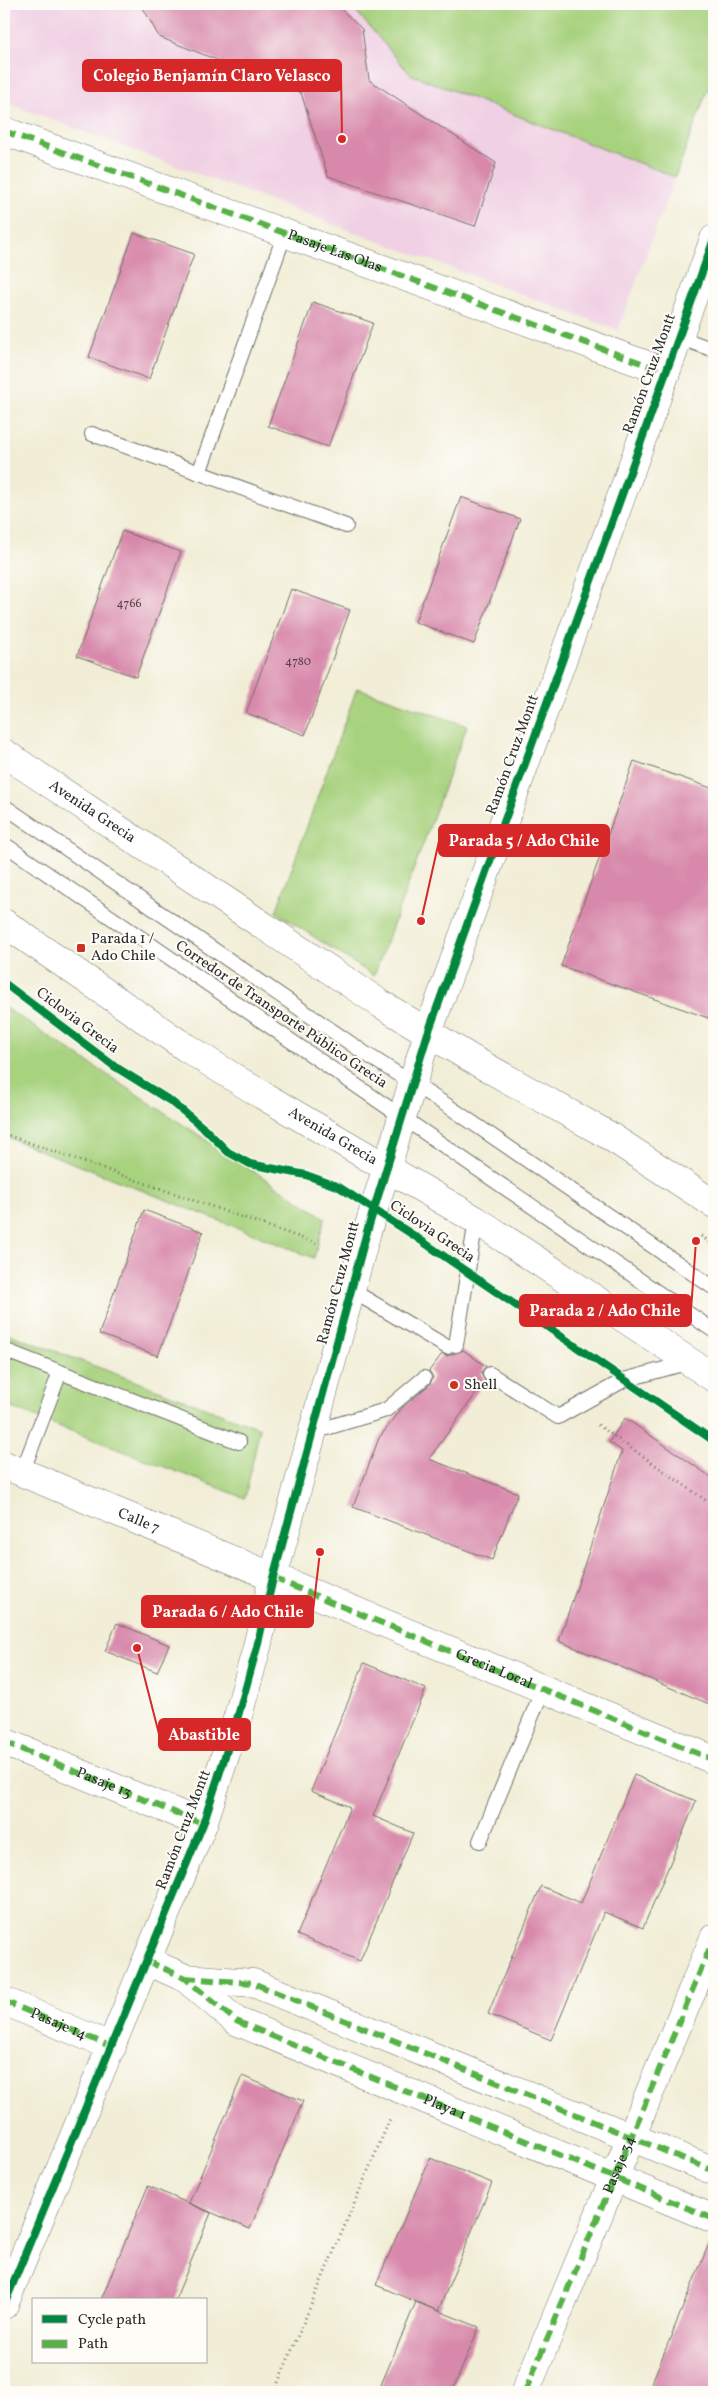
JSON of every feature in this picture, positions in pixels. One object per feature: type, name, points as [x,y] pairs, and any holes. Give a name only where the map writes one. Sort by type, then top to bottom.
[{"type":"street","name":"Pasaje Las Olas","points":[[4,131],[666,372]]},
{"type":"street","name":"Ramón Cruz Montt","points":[[4,2305],[203,1824],[258,1647],[273,1578],[351,1290],[386,1166],[428,1033],[714,239]]},
{"type":"street","name":"Avenida Grecia","points":[[4,753],[357,989],[428,1033],[608,1135],[714,1204]]},
{"type":"street","name":"Avenida Grecia","points":[[4,923],[185,1048],[262,1096],[386,1166],[476,1220],[714,1378]]},
{"type":"street","name":"Calle 7","points":[[13,1469],[273,1578]]},
{"type":"street","name":"Grecia Local","points":[[273,1578],[714,1760]]},
{"type":"street","name":"Pasaje 13","points":[[4,1742],[203,1824]]},
{"type":"street","name":"Pasaje 34","points":[[525,2392],[714,1938]]},
{"type":"street","name":"Playa 1","points":[[147,1960],[185,1978],[236,2022],[714,2218]]},
{"type":"street","name":"Playa 1","points":[[185,1978],[253,1983],[714,2171]]},
{"type":"street","name":"Pasaje 14","points":[[4,2001],[112,2046]]},
{"type":"lane","points":[[199,473],[285,233]]},
{"type":"lane","points":[[678,337],[714,350]]},
{"type":"lane","points":[[92,434],[346,526]]},
{"type":"lane","name":"Corredor de Transporte Público Grecia","points":[[4,806],[366,1054],[466,1118],[714,1288]]},
{"type":"lane","name":"Corredor de Transporte Público Grecia","points":[[4,844],[714,1331]]},
{"type":"lane","points":[[351,1290],[452,1346],[476,1220]]},
{"type":"lane","points":[[4,1350],[239,1442]]},
{"type":"lane","points":[[490,1374],[558,1417],[624,1380],[691,1362]]},
{"type":"lane","points":[[13,1469],[60,1372]]},
{"type":"lane","points":[[313,1432],[386,1410],[424,1378]]},
{"type":"lane","points":[[480,1841],[542,1689]]},
{"type":"path","points":[[4,1134],[316,1243]]},
{"type":"path","points":[[597,1424],[714,1506]]},
{"type":"path","points":[[274,2392],[403,2090]]},
{"type":"shaded area","points":[[4,4],[350,4],[410,74],[675,177],[618,330],[4,102]]},
{"type":"green space","points":[[350,4],[714,4],[714,73],[675,177],[410,74]]},
{"type":"green space","points":[[357,688],[467,726],[374,976],[276,912]]},
{"type":"green space","points":[[4,1007],[325,1218],[314,1258],[4,1136]]},
{"type":"green space","points":[[4,1332],[260,1428],[245,1498],[4,1405]]},
{"type":"building","points":[[141,4],[336,4],[362,29],[369,80],[496,163],[475,226],[328,176],[301,93],[159,37]]},
{"type":"building","points":[[134,233],[194,254],[149,379],[89,357]]},
{"type":"building","points":[[313,302],[373,323],[328,447],[268,426]]},
{"type":"building","points":[[461,497],[520,519],[474,644],[415,622]]},
{"type":"building","points":[[122,531],[181,552],[136,677],[77,656]]},
{"type":"building","points":[[291,589],[350,610],[305,735],[246,713]]},
{"type":"building","points":[[634,761],[714,789],[714,1020],[561,966]]},
{"type":"building","points":[[144,1210],[203,1232],[158,1356],[99,1334]]},
{"type":"building","points":[[463,1350],[486,1366],[481,1373],[485,1381],[429,1459],[518,1493],[492,1560],[353,1507],[379,1438],[402,1408],[430,1384],[433,1377],[429,1371],[442,1354],[447,1356]]},
{"type":"building","points":[[625,1418],[714,1479],[714,1706],[559,1641],[622,1451],[609,1442]]},
{"type":"building","points":[[117,1623],[169,1645],[157,1672],[105,1651]]},
{"type":"building","points":[[364,1663],[426,1689],[373,1816],[413,1833],[360,1961],[297,1935],[350,1807],[311,1791]]},
{"type":"building","points":[[634,1775],[696,1801],[643,1928],[604,1912],[551,2040],[488,2014],[541,1886],[581,1903]]},
{"type":"building","points":[[242,2076],[303,2101],[250,2229],[189,2203]]},
{"type":"building","points":[[430,2158],[492,2183],[438,2311],[376,2285]]},
{"type":"building","points":[[148,2186],[211,2213],[176,2298],[102,2298]]},
{"type":"building","points":[[713,2234],[714,2392],[648,2392]]},
{"type":"building","points":[[416,2302],[479,2327],[452,2392],[378,2392]]},
{"type":"marked path","points":[[4,131],[666,372]]},
{"type":"marked path","points":[[273,1578],[714,1760]]},
{"type":"marked path","points":[[4,1742],[203,1824]]},
{"type":"marked path","points":[[525,2392],[714,1938]]},
{"type":"marked path","points":[[147,1961],[185,1978],[236,2021],[714,2219]]},
{"type":"marked path","points":[[185,1978],[253,1983],[714,2171]]},
{"type":"marked path","points":[[4,2001],[112,2047]]},
{"type":"cycle path","points":[[4,2305],[203,1824],[238,1716],[273,1578],[366,1235],[428,1033],[714,239]]},
{"type":"cycle path","name":"Ciclovia Grecia","points":[[4,983],[114,1066],[172,1102],[206,1130],[228,1152],[250,1164],[306,1175],[339,1187],[413,1235],[714,1441]]},
{"type":"place","name":"Colegio Benjamín Claro Velasco","points":[[342,139]]},
{"type":"place","name":"Parada 5 / Ado Chile","points":[[421,921]]},
{"type":"place","name":"Parada 1 / Ado Chile","points":[[81,948]]},
{"type":"place","name":"Parada 2 / Ado Chile","points":[[696,1241]]},
{"type":"place","name":"Shell","points":[[454,1385]]},
{"type":"place","name":"Parada 6 / Ado Chile","points":[[320,1552]]},
{"type":"place","name":"Abastible","points":[[137,1648]]}]
